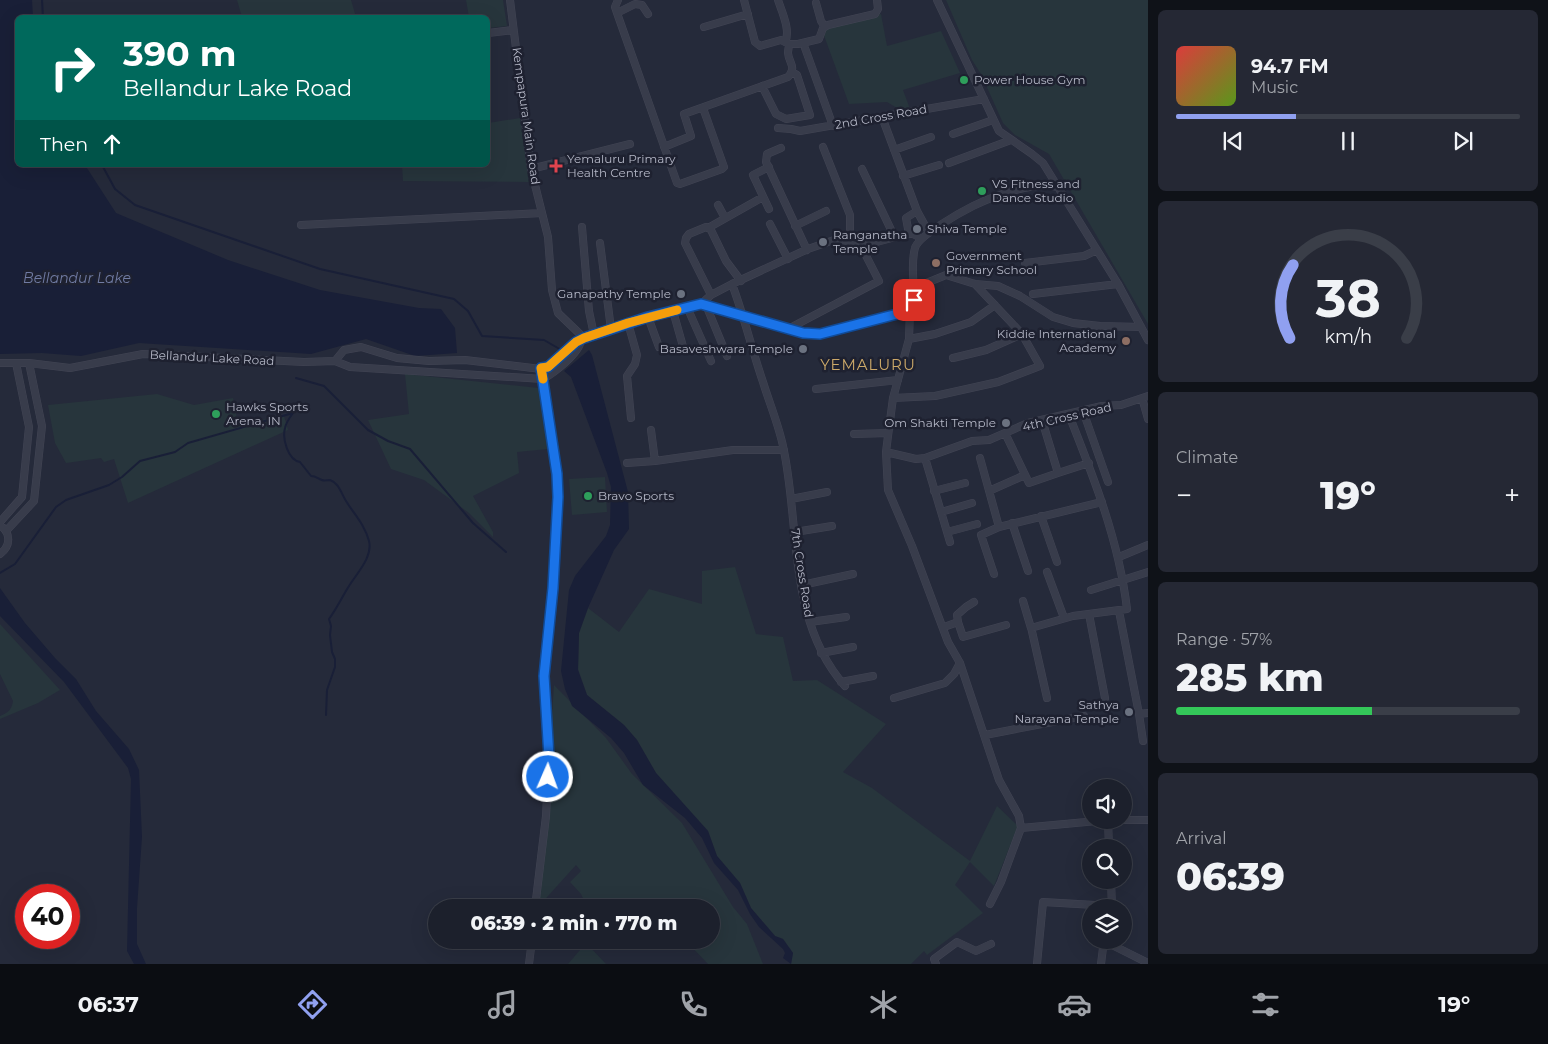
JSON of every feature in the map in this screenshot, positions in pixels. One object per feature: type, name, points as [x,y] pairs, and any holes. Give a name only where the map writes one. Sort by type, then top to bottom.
[{"type":"street","name":"Kempapura Main Road","points":[[510,0],[531,169],[548,237],[552,290],[558,313],[581,341]]},
{"type":"street","points":[[618,0],[615,7],[617,13],[677,183],[680,184],[722,169],[724,164],[703,108]]},
{"type":"street","points":[[744,0],[755,42],[760,46],[781,40],[787,43],[798,44],[819,39],[825,27],[875,14],[878,9],[877,0]]},
{"type":"street","points":[[778,0],[787,32],[788,53],[792,72]]},
{"type":"street","points":[[936,0],[999,131],[1043,163],[1118,284],[1148,340]]},
{"type":"street","points":[[816,3],[821,21],[825,27]]},
{"type":"street","points":[[617,13],[635,4],[642,4],[648,14]]},
{"type":"street","points":[[704,27],[748,14]]},
{"type":"street","points":[[490,33],[513,30]]},
{"type":"street","points":[[805,48],[833,126]]},
{"type":"street","points":[[664,147],[691,136],[684,114],[788,77],[792,72]]},
{"type":"street","points":[[762,86],[776,114],[786,119],[810,115],[797,74],[792,72]]},
{"type":"street","name":"2nd Cross Road","points":[[778,128],[800,131],[984,99]]},
{"type":"street","points":[[882,117],[917,211],[929,233]]},
{"type":"street","points":[[953,134],[994,120]]},
{"type":"street","points":[[894,150],[931,137]]},
{"type":"street","points":[[949,163],[1011,140]]},
{"type":"street","points":[[531,169],[630,144]]},
{"type":"street","points":[[823,147],[850,215],[850,242]]},
{"type":"street","points":[[781,148],[767,154],[766,162],[807,250]]},
{"type":"street","points":[[903,176],[939,165]]},
{"type":"street","points":[[768,167],[753,175],[769,209]]},
{"type":"street","points":[[862,169],[894,236]]},
{"type":"street","points":[[990,904],[1001,882],[1021,828],[1019,816],[999,780],[960,663],[948,642],[944,627],[932,602],[912,546],[888,490],[886,452],[893,398],[909,339],[910,310],[914,300],[913,271],[915,248],[921,238],[982,202],[1024,188],[1042,185],[1059,187]]},
{"type":"street","points":[[711,295],[685,242],[686,238],[689,234],[708,228],[763,197]]},
{"type":"street","points":[[718,205],[725,218]]},
{"type":"street","points":[[796,226],[826,211]]},
{"type":"street","points":[[909,234],[906,218],[917,211]]},
{"type":"street","points":[[301,225],[542,213]]},
{"type":"street","points":[[770,224],[788,259]]},
{"type":"street","points":[[582,227],[588,311],[594,335]]},
{"type":"street","points":[[708,228],[726,261],[741,281]]},
{"type":"street","points":[[704,304],[711,295],[732,284],[807,250],[834,240],[860,244],[874,243],[894,236],[909,234],[921,238]]},
{"type":"street","points":[[600,243],[611,329]]},
{"type":"street","points":[[788,329],[879,281],[860,244]]},
{"type":"street","points":[[1025,263],[1084,256],[1097,250]]},
{"type":"street","points":[[914,288],[946,276],[975,284],[998,286],[1020,296],[1053,317],[1073,323],[1141,327]]},
{"type":"street","name":"7th Cross Road","points":[[732,284],[784,450],[802,585],[810,622],[821,653],[831,670],[843,684],[873,676]]},
{"type":"street","points":[[893,398],[935,396],[998,382],[1040,366],[1022,334],[975,284]]},
{"type":"street","points":[[1032,294],[1118,284]]},
{"type":"street","points":[[704,304],[727,356]]},
{"type":"street","points":[[536,899],[546,816],[549,757],[544,676],[553,588],[558,497],[557,474],[543,379],[547,370],[581,341],[594,335],[648,317],[704,304],[803,333],[820,334],[910,310]]},
{"type":"street","points":[[909,339],[971,322],[995,305]]},
{"type":"street","points":[[687,307],[710,361]]},
{"type":"street","points":[[673,311],[684,350]]},
{"type":"street","points":[[648,317],[659,347]]},
{"type":"street","points":[[628,323],[638,355],[635,364],[627,376],[631,418]]},
{"type":"street","points":[[953,358],[986,350],[1022,334]]},
{"type":"street","points":[[335,361],[344,350],[361,347],[397,358],[430,361],[465,360],[547,370]]},
{"type":"street","name":"Bellandur Lake Road","points":[[0,363],[29,363],[70,368],[143,354],[304,362],[335,361],[353,368],[543,379]]},
{"type":"street","points":[[0,522],[22,496],[23,488],[29,427],[16,363]]},
{"type":"street","points":[[0,554],[8,544],[8,536],[3,528],[34,501],[42,426],[29,363]]},
{"type":"street","points":[[816,389],[898,380]]},
{"type":"street","name":"4th Cross Road","points":[[886,452],[916,459],[925,458],[972,441],[989,440],[1028,423],[1102,406],[1121,405],[1145,397],[1148,419]]},
{"type":"street","points":[[1083,411],[1108,482]]},
{"type":"street","points":[[1030,627],[1064,618],[1127,610],[1124,579],[1119,557],[1089,463],[1069,414]]},
{"type":"street","points":[[1042,420],[1058,472]]},
{"type":"street","points":[[652,430],[655,461]]},
{"type":"street","points":[[854,434],[888,433]]},
{"type":"street","points":[[1005,433],[1029,484],[1058,472],[1089,463]]},
{"type":"street","points":[[626,463],[655,461],[733,450],[784,450]]},
{"type":"street","points":[[925,458],[950,542]]},
{"type":"street","points":[[980,458],[999,527]]},
{"type":"street","points":[[989,491],[1025,475]]},
{"type":"street","points":[[934,491],[965,483]]},
{"type":"street","points":[[791,499],[827,492]]},
{"type":"street","points":[[994,574],[981,536],[1012,523],[1102,502]]},
{"type":"street","points":[[941,512],[972,503]]},
{"type":"street","points":[[1041,516],[1057,562]]},
{"type":"street","points":[[1012,523],[1028,571]]},
{"type":"street","points":[[947,532],[976,524]]},
{"type":"street","points":[[795,532],[832,526]]},
{"type":"street","points":[[1119,557],[1148,545]]},
{"type":"street","points":[[1047,572],[1064,618]]},
{"type":"street","points":[[1091,590],[1148,572]]},
{"type":"street","points":[[802,585],[853,574]]},
{"type":"street","points":[[1023,601],[1046,698]]},
{"type":"street","points":[[974,602],[958,615],[958,622],[963,637],[1006,625]]},
{"type":"street","points":[[1119,612],[1143,740]]},
{"type":"street","points":[[1089,614],[1105,698]]},
{"type":"street","points":[[810,622],[846,617]]},
{"type":"street","points":[[944,627],[958,622]]},
{"type":"street","points":[[821,653],[854,647]]},
{"type":"street","points":[[894,698],[945,683],[954,674],[960,663]]},
{"type":"street","points":[[1139,714],[1148,713]]},
{"type":"street","points":[[985,735],[1084,716]]},
{"type":"street","points":[[1132,820],[1148,820]]},
{"type":"street","points":[[1021,828],[1082,822]]},
{"type":"street","points":[[1038,964],[1043,902],[1082,905]]},
{"type":"street","points":[[936,964],[934,959],[957,942],[976,951],[991,944]]},
{"type":"street","points":[[529,964],[531,949]]},
{"type":"street","points":[[1101,964],[1103,949]]},
{"type":"street","points":[[1121,949],[1148,963]]},
{"type":"shaded area","points":[[237,0],[351,0],[355,15],[241,15]]},
{"type":"shaded area","points":[[466,0],[503,0],[507,26],[490,28],[490,15],[469,15]]},
{"type":"shaded area","points":[[946,0],[1148,0],[1148,324],[1049,154],[1015,135],[1003,123],[981,74],[972,60]]},
{"type":"shaded area","points":[[881,14],[887,46],[941,31],[960,73],[903,90],[910,109],[902,111],[887,102],[849,104],[822,30]]},
{"type":"shaded area","points":[[520,118],[529,182],[403,181],[402,167],[490,167],[490,123]]},
{"type":"shaded area","points":[[405,374],[539,388],[548,449],[517,452],[519,473],[473,496],[493,532],[493,537],[469,513],[424,480],[391,469],[368,420],[409,414]]},
{"type":"shaded area","points":[[157,394],[194,405],[233,398],[238,424],[284,416],[288,430],[128,503],[114,459],[104,462],[101,458],[66,463],[55,443],[48,405]]},
{"type":"shaded area","name":"Bravo Sports","points":[[605,477],[607,512],[572,515],[569,479]]},
{"type":"shaded area","points":[[735,567],[756,634],[783,637],[793,681],[817,680],[886,724],[843,772],[872,788],[970,861],[997,806],[1018,826],[994,886],[970,862],[955,885],[983,913],[927,955],[924,951],[911,964],[791,964],[793,953],[783,939],[775,936],[751,908],[740,883],[717,856],[708,831],[656,773],[637,740],[624,725],[587,695],[578,669],[579,633],[588,608],[619,632],[649,589],[702,604],[702,571]]},
{"type":"shaded area","points":[[0,624],[60,690],[38,703],[0,719],[0,716],[11,708],[13,701],[0,674]]},
{"type":"shaded area","points":[[554,685],[606,738],[632,774],[682,823],[733,907],[747,924],[763,964],[708,964],[694,949],[720,949],[720,899],[583,899],[570,882],[581,871],[576,865],[545,899],[539,899]]},
{"type":"shaded area","points":[[581,949],[592,949],[606,964],[568,964]]},
{"type":"water","name":"Bellandur Lake","points":[[0,0],[32,0],[33,15],[15,15],[15,167],[86,167],[116,213],[228,260],[320,290],[419,308],[441,309],[455,328],[457,353],[415,356],[366,339],[311,354],[139,343],[81,356],[42,353],[0,354]]},
{"type":"water","points":[[589,350],[592,355],[628,492],[629,529],[614,550],[588,608],[579,633],[578,670],[587,695],[624,725],[637,740],[656,773],[708,831],[717,856],[740,883],[751,908],[775,936],[783,939],[793,953],[791,964],[783,958],[785,953],[783,949],[759,927],[738,890],[714,863],[702,838],[685,818],[643,785],[624,753],[611,738],[572,706],[565,689],[561,671],[569,590],[575,576],[606,536],[610,525],[611,487],[607,473],[571,377],[564,371]]},
{"type":"water","points":[[0,588],[25,623],[76,679],[96,711],[129,749],[139,770],[142,837],[137,908],[137,944],[146,964],[134,964],[127,951],[131,779],[128,768],[64,682],[0,616]]},
{"type":"waterway","points":[[42,0],[43,15]]},
{"type":"waterway","points":[[103,167],[115,189],[135,205],[320,269],[454,299],[468,311],[482,336],[544,340],[563,351]]},
{"type":"waterway","points":[[296,378],[324,386],[368,430],[388,441],[410,449],[473,523],[506,552]]},
{"type":"waterway","points":[[293,413],[286,424],[284,433],[289,453],[300,462],[311,476],[336,483],[362,525],[370,547],[367,559],[329,619],[335,667],[327,690],[326,715]]},
{"type":"waterway","points":[[0,573],[15,564],[56,507],[66,500],[109,485],[122,477],[140,461],[175,452],[188,443],[293,413]]},
{"type":"slow traffic","points":[[543,379],[541,368],[548,367],[555,362],[576,342],[628,323],[677,310]]},
{"type":"place","name":"Power House Gym","points":[[964,80]]},
{"type":"place","name":"Yemaluru Primary Health Centre","points":[[556,166]]},
{"type":"place","name":"VS Fitness and Dance Studio","points":[[982,191]]},
{"type":"place","name":"Shiva Temple","points":[[917,229]]},
{"type":"place","name":"Ranganatha Temple","points":[[823,242]]},
{"type":"place","name":"Government Primary School","points":[[936,263]]},
{"type":"place","name":"Ganapathy Temple","points":[[681,294]]},
{"type":"place","name":"Kiddie International Academy","points":[[1126,341]]},
{"type":"place","name":"Basaveshwara Temple","points":[[803,349]]},
{"type":"place","name":"Hawks Sports Arena, IN","points":[[216,414]]},
{"type":"place","name":"Om Shakti Temple","points":[[1006,423]]},
{"type":"place","name":"Bravo Sports","points":[[588,496]]},
{"type":"place","name":"Sathya Narayana Temple","points":[[1129,712]]},
{"type":"district","name":"YEMALURU","points":[[868,365]]},
{"type":"route","points":[[548,777],[549,757],[544,676],[553,588],[558,497],[557,474],[541,368],[548,367],[576,342],[584,338],[648,317],[701,304],[803,333],[820,334],[910,310],[914,300]]}]
